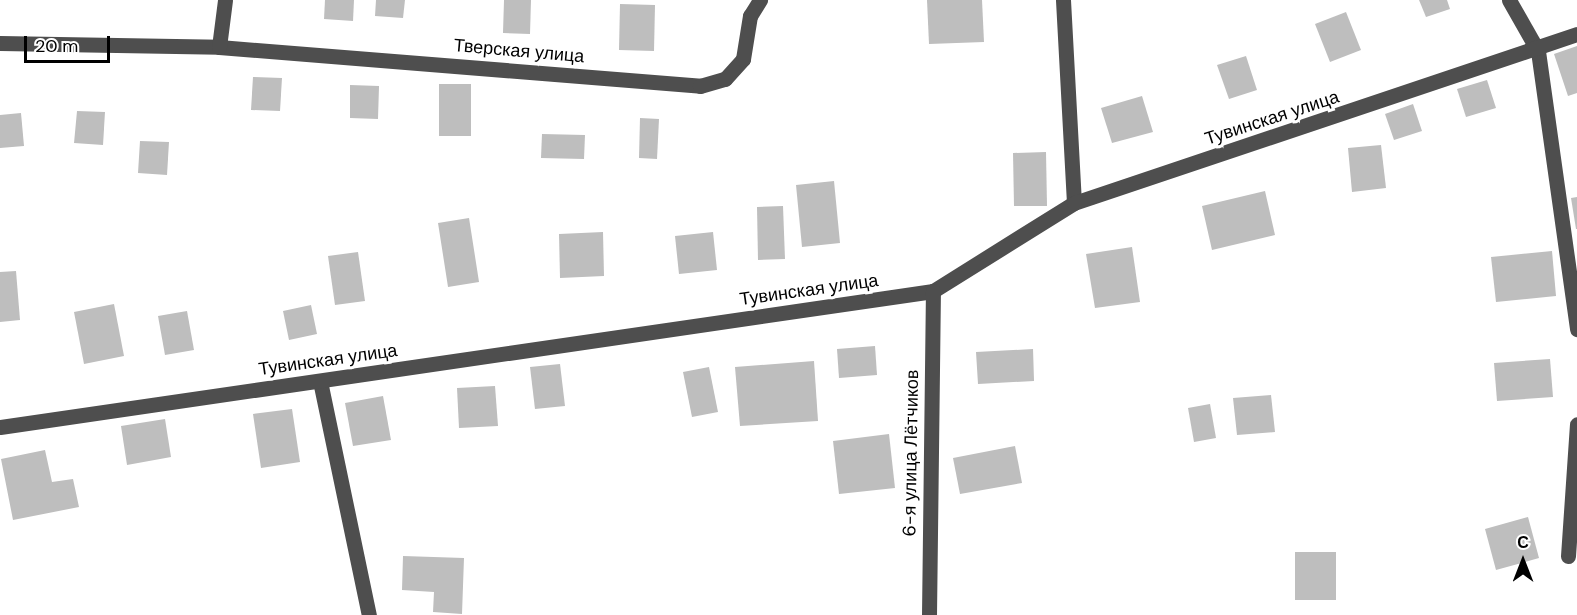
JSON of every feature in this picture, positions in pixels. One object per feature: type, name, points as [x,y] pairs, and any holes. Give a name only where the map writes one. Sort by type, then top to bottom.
[{"type":"street","points":[[219,47],[225,0]]},
{"type":"street","name":"Тверская улица","points":[[0,43],[219,47],[700,86],[725,79],[743,59],[750,16],[760,0]]},
{"type":"street","points":[[1063,0],[1074,203]]},
{"type":"street","points":[[1509,0],[1538,51],[1577,329]]},
{"type":"street","name":"Тувинская улица","points":[[0,427],[933,291],[1074,203],[1538,51],[1577,34]]},
{"type":"street","name":"6-я улица Лётчиков","points":[[929,615],[933,291]]},
{"type":"street","points":[[320,381],[369,615]]},
{"type":"street","points":[[1568,556],[1577,424]]},
{"type":"building","points":[[325,0],[354,0],[353,21],[324,19]]},
{"type":"building","points":[[376,0],[405,0],[403,18],[375,16]]},
{"type":"building","points":[[504,0],[531,0],[530,34],[503,33]]},
{"type":"building","points":[[927,0],[982,0],[984,42],[929,44]]},
{"type":"building","points":[[1419,0],[1447,0],[1450,9],[1426,17]]},
{"type":"building","points":[[620,4],[655,5],[654,51],[619,50]]},
{"type":"building","points":[[1346,12],[1361,50],[1330,62],[1315,24]]},
{"type":"building","points":[[1577,46],[1577,93],[1568,96],[1554,54]]},
{"type":"building","points":[[1246,56],[1257,90],[1229,99],[1217,65]]},
{"type":"building","points":[[253,77],[282,78],[280,111],[251,110]]},
{"type":"building","points":[[1487,80],[1496,108],[1466,117],[1457,89]]},
{"type":"building","points":[[439,84],[471,84],[471,136],[439,136]]},
{"type":"building","points":[[350,85],[379,86],[378,119],[350,118]]},
{"type":"building","points":[[1142,96],[1153,132],[1112,143],[1101,108]]},
{"type":"building","points":[[1413,104],[1422,131],[1394,140],[1385,114]]},
{"type":"building","points":[[77,111],[105,112],[103,145],[74,143]]},
{"type":"building","points":[[21,113],[24,146],[0,148],[0,115]]},
{"type":"building","points":[[640,118],[659,119],[657,159],[639,158]]},
{"type":"building","points":[[542,134],[585,135],[584,159],[541,158]]},
{"type":"building","points":[[140,141],[169,142],[167,175],[138,173]]},
{"type":"building","points":[[1381,145],[1386,188],[1352,192],[1348,148]]},
{"type":"building","points":[[1046,152],[1047,206],[1014,206],[1013,153]]},
{"type":"building","points":[[834,181],[840,243],[802,247],[796,185]]},
{"type":"building","points":[[1265,191],[1275,235],[1212,250],[1202,206]]},
{"type":"building","points":[[1577,197],[1577,229],[1576,229],[1571,198]]},
{"type":"building","points":[[783,206],[785,259],[758,260],[757,207]]},
{"type":"building","points":[[469,218],[479,282],[448,287],[438,223]]},
{"type":"building","points":[[603,232],[604,276],[560,278],[559,234]]},
{"type":"building","points":[[713,232],[717,270],[679,274],[675,236]]},
{"type":"building","points":[[1132,247],[1140,302],[1095,308],[1086,254]]},
{"type":"building","points":[[1552,251],[1556,296],[1496,302],[1491,257]]},
{"type":"building","points":[[358,252],[365,301],[335,305],[328,256]]},
{"type":"building","points":[[16,271],[20,320],[0,322],[0,272]]},
{"type":"building","points":[[114,304],[124,356],[84,364],[74,312]]},
{"type":"building","points":[[311,305],[317,334],[289,340],[283,311]]},
{"type":"building","points":[[187,311],[194,350],[165,355],[158,316]]},
{"type":"building","points":[[875,346],[877,375],[839,378],[837,349]]},
{"type":"building","points":[[1033,349],[1034,381],[978,384],[976,352]]},
{"type":"building","points":[[1550,359],[1553,397],[1497,401],[1494,363]]},
{"type":"building","points":[[814,361],[818,421],[740,426],[735,367]]},
{"type":"building","points":[[560,364],[565,406],[535,409],[530,367]]},
{"type":"building","points":[[709,367],[718,412],[692,417],[683,372]]},
{"type":"building","points":[[495,386],[498,426],[459,428],[457,388]]},
{"type":"building","points":[[1271,395],[1275,432],[1237,435],[1233,398]]},
{"type":"building","points":[[383,396],[391,440],[353,446],[345,403]]},
{"type":"building","points":[[1210,404],[1216,438],[1194,442],[1188,408]]},
{"type":"building","points":[[292,409],[300,462],[261,468],[253,414]]},
{"type":"building","points":[[165,419],[171,457],[127,465],[121,426]]},
{"type":"building","points":[[889,434],[895,488],[839,494],[833,441]]},
{"type":"building","points":[[1015,446],[1022,483],[960,494],[953,458]]},
{"type":"building","points":[[45,450],[52,482],[73,479],[79,507],[13,520],[1,459]]},
{"type":"building","points":[[1528,517],[1539,558],[1496,570],[1485,529]]},
{"type":"building","points":[[1295,552],[1336,552],[1336,600],[1295,600]]},
{"type":"building","points":[[403,556],[464,558],[462,614],[433,612],[434,592],[402,590]]}]
